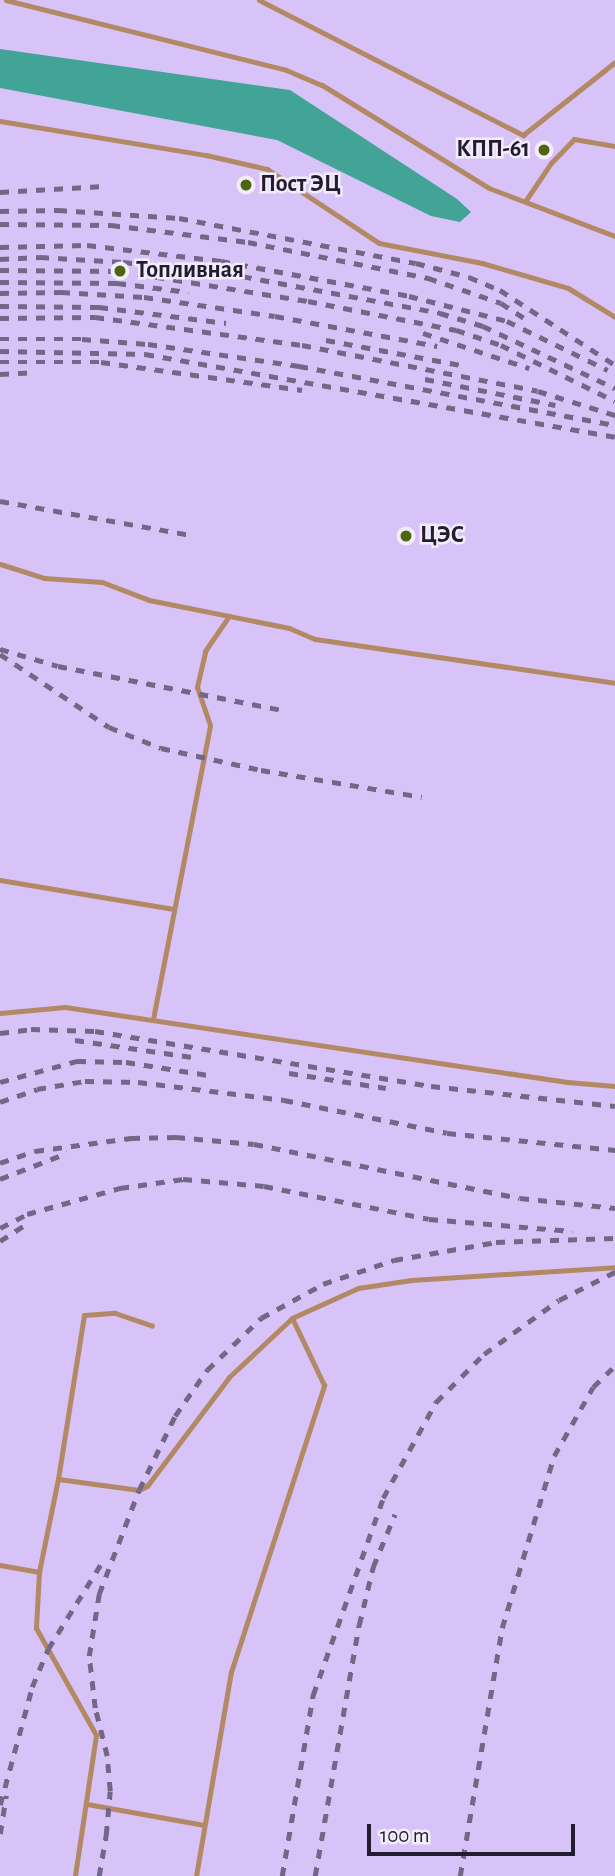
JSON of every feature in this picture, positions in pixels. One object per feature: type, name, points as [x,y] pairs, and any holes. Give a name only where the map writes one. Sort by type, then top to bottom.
[{"type":"lane","points":[[6,0],[286,70],[322,85],[489,188],[615,236]]},
{"type":"lane","points":[[258,0],[523,135],[615,62]]},
{"type":"lane","points":[[0,121],[206,155],[267,169],[379,243],[482,263],[568,288],[615,317]]},
{"type":"lane","points":[[526,200],[551,163],[574,139],[615,146]]},
{"type":"lane","points":[[0,564],[44,578],[102,582],[149,600],[289,628],[316,639],[615,683]]},
{"type":"lane","points":[[153,1019],[209,724],[197,687],[205,651],[229,616]]},
{"type":"lane","points":[[0,880],[174,909]]},
{"type":"lane","points":[[0,1013],[65,1007],[567,1082],[615,1086]]},
{"type":"lane","points":[[58,1479],[139,1490],[147,1486],[229,1377],[292,1318],[358,1288],[411,1280],[615,1267]]},
{"type":"lane","points":[[75,1876],[88,1804],[96,1735],[37,1628],[39,1572],[58,1479],[84,1315],[115,1313],[152,1326]]},
{"type":"lane","points":[[196,1876],[231,1672],[324,1385],[292,1318]]},
{"type":"lane","points":[[0,1565],[39,1572]]},
{"type":"lane","points":[[88,1804],[204,1825]]},
{"type":"shaded area","points":[[0,49],[290,90],[457,199],[471,212],[460,222],[431,216],[277,140],[0,88]]},
{"type":"railway","points":[[0,192],[104,186]]},
{"type":"railway","points":[[0,211],[58,210],[179,218],[416,263],[469,277],[500,290],[615,365]]},
{"type":"railway","points":[[0,224],[111,225],[248,242],[428,278],[501,303],[524,318]]},
{"type":"railway","points":[[0,247],[87,245],[221,261],[409,296],[507,321],[608,370]]},
{"type":"railway","points":[[0,259],[40,257],[123,262],[225,273],[440,313],[483,326],[615,388]]},
{"type":"railway","points":[[0,270],[120,271],[308,301],[456,330],[501,345],[615,401]]},
{"type":"railway","points":[[0,282],[117,283],[188,292]]},
{"type":"railway","points":[[0,293],[61,292],[144,297],[275,316],[437,346]]},
{"type":"railway","points":[[0,306],[99,307],[226,323]]},
{"type":"railway","points":[[0,318],[95,317],[302,345],[538,391],[615,415]]},
{"type":"railway","points":[[423,333],[529,368]]},
{"type":"railway","points":[[0,339],[82,339],[148,344],[299,366],[615,425]]},
{"type":"railway","points":[[326,340],[461,365]]},
{"type":"railway","points":[[0,351],[145,354],[615,437]]},
{"type":"railway","points":[[0,362],[101,362],[302,390]]},
{"type":"railway","points":[[0,374],[34,372]]},
{"type":"railway","points":[[425,379],[555,405]]},
{"type":"railway","points":[[0,501],[190,535]]},
{"type":"railway","points":[[0,649],[58,666],[287,711]]},
{"type":"railway","points":[[0,654],[109,727],[161,748],[261,770],[422,797]]},
{"type":"railway","points":[[0,1033],[31,1029],[95,1031],[431,1086],[615,1106]]},
{"type":"railway","points":[[75,1040],[192,1057]]},
{"type":"railway","points":[[0,1082],[77,1061],[126,1062],[208,1075]]},
{"type":"railway","points":[[289,1073],[386,1088]]},
{"type":"railway","points":[[0,1102],[37,1089],[85,1081],[138,1082],[284,1100],[447,1133],[615,1150]]},
{"type":"railway","points":[[0,1163],[35,1151],[131,1138],[176,1137],[254,1144],[520,1198],[615,1208]]},
{"type":"railway","points":[[0,1179],[67,1153]]},
{"type":"railway","points":[[0,1228],[27,1214],[120,1188],[183,1179],[264,1186],[429,1219],[573,1231]]},
{"type":"railway","points":[[0,1241],[26,1224]]},
{"type":"railway","points":[[99,1876],[110,1791],[107,1756],[95,1708],[89,1656],[99,1594],[139,1490],[175,1416],[207,1370],[261,1318],[323,1284],[394,1260],[496,1242],[615,1238]]},
{"type":"railway","points":[[282,1876],[313,1695],[383,1498],[436,1402],[484,1354],[559,1300],[615,1272]]},
{"type":"railway","points":[[460,1876],[502,1628],[554,1456],[593,1387],[615,1366]]},
{"type":"railway","points":[[315,1876],[359,1625],[373,1567],[395,1514]]},
{"type":"railway","points":[[0,1805],[32,1687],[48,1649],[104,1559]]},
{"type":"railway","points":[[0,1834],[6,1795]]},
{"type":"place","name":"КПП-61","points":[[544,150]]},
{"type":"place","name":"Пост ЭЦ","points":[[246,185]]},
{"type":"place","name":"Топливная","points":[[120,271]]},
{"type":"place","name":"ЦЭС","points":[[406,536]]}]
